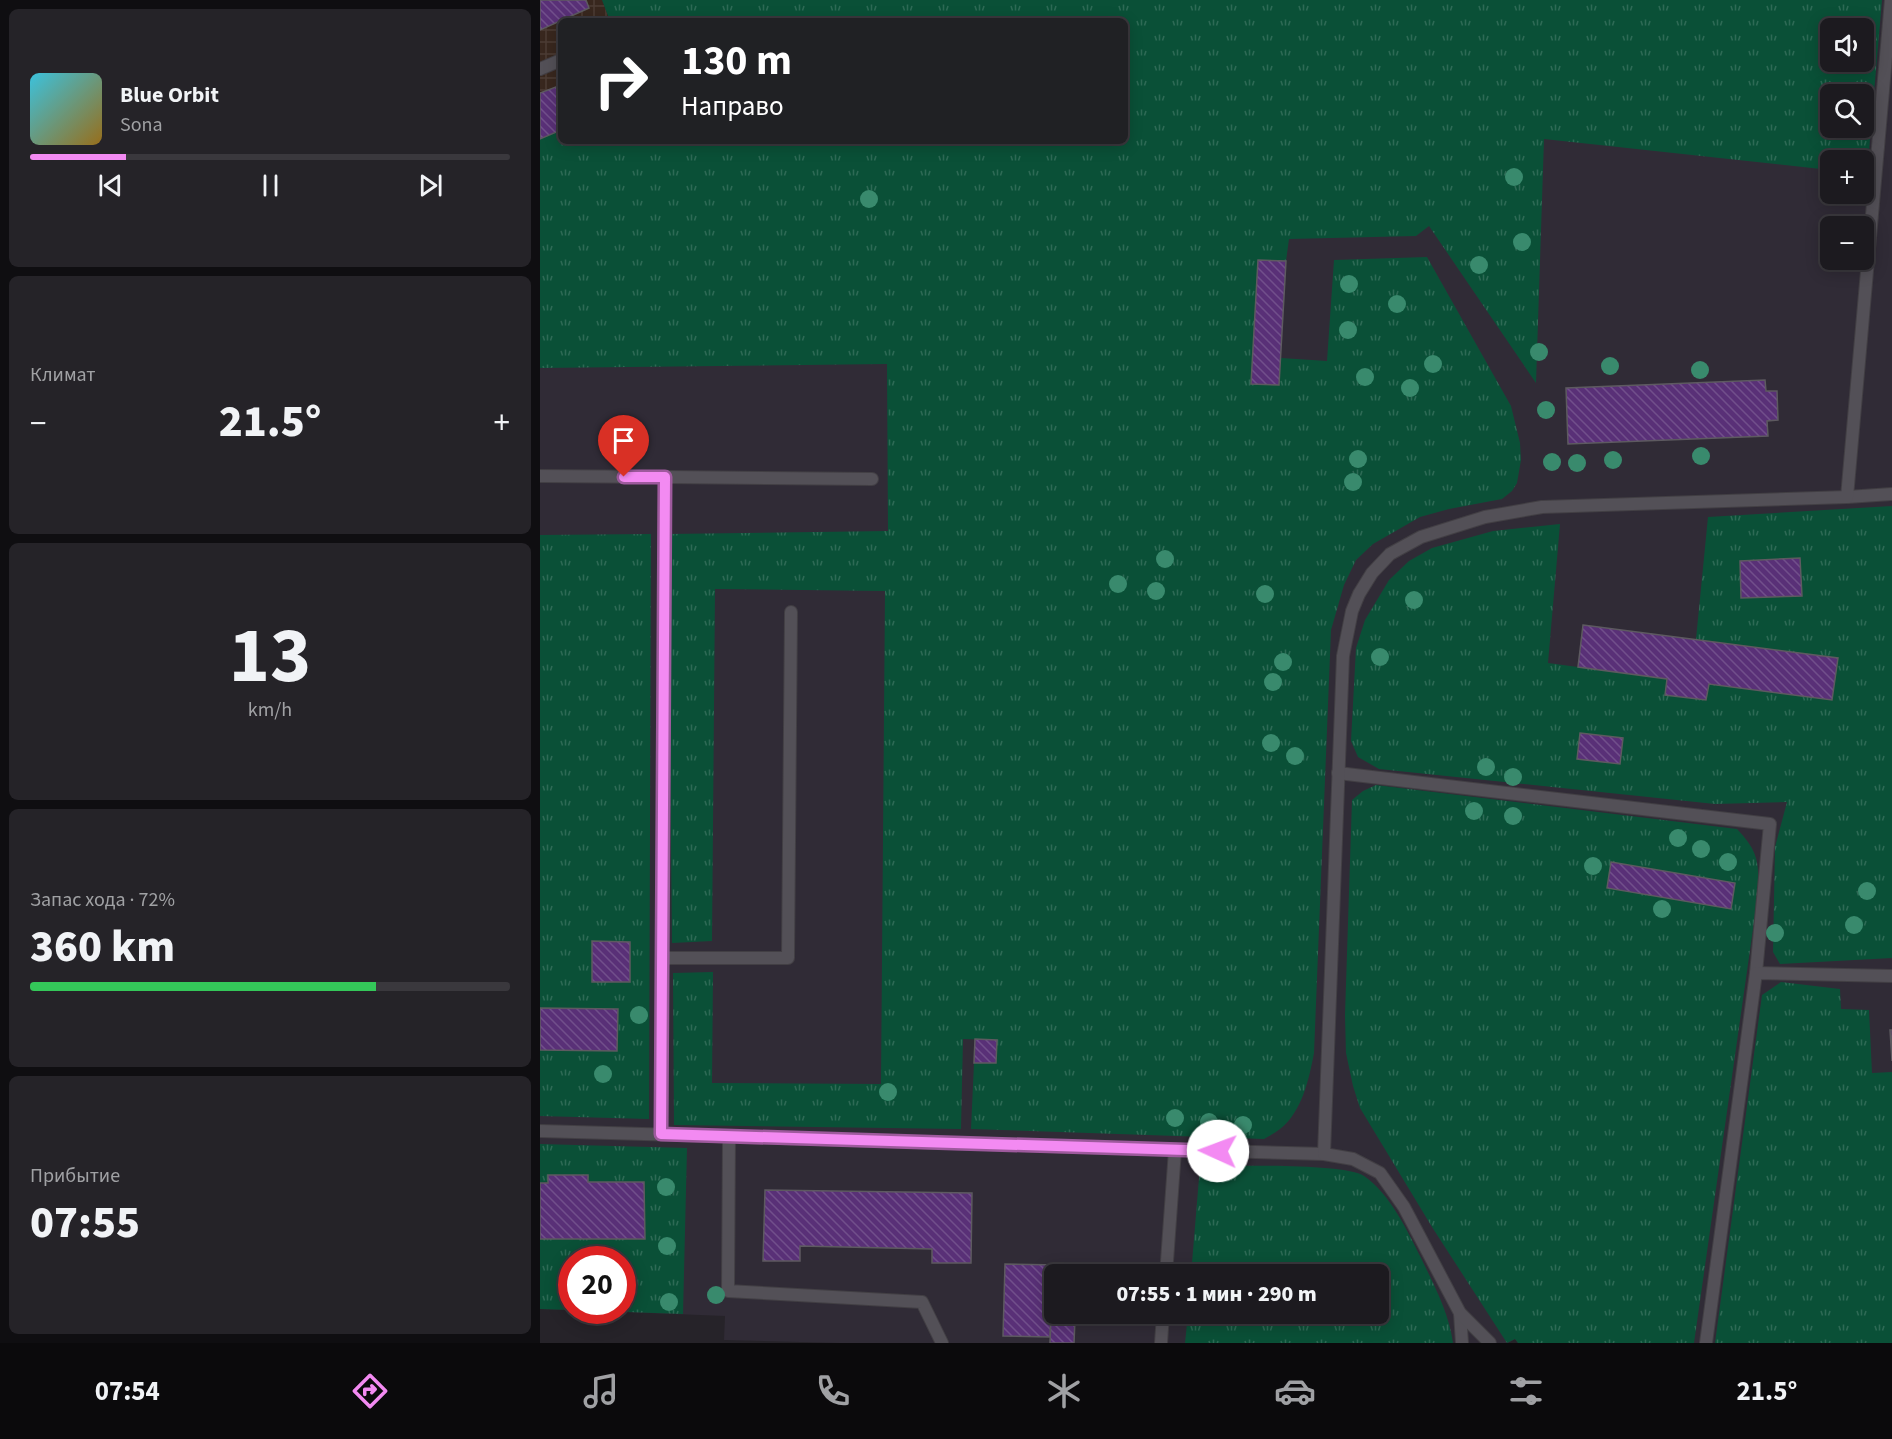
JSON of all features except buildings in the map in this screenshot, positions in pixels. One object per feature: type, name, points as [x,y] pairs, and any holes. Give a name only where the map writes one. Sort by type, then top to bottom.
[{"type":"lane","points":[[1847,497],[1891,0]]},
{"type":"lane","points":[[540,69],[558,61]]},
{"type":"lane","points":[[540,476],[872,479]]},
{"type":"lane","points":[[661,1134],[665,477]]},
{"type":"lane","points":[[1324,1154],[1343,656],[1352,612],[1359,594],[1372,573],[1390,554],[1421,537],[1485,517],[1542,507],[1892,494]]},
{"type":"lane","points":[[662,957],[788,958],[791,612]]},
{"type":"lane","points":[[1338,773],[1770,824],[1756,973],[1706,1343]]},
{"type":"lane","points":[[1756,973],[1892,976]]},
{"type":"lane","points":[[540,1131],[1324,1154],[1353,1159],[1380,1173],[1404,1207],[1460,1313],[1490,1343]]},
{"type":"lane","points":[[729,1136],[728,1291],[922,1302],[942,1343]]},
{"type":"lane","points":[[1167,1264],[1175,1150]]},
{"type":"lane","points":[[1460,1313],[1461,1343]]},
{"type":"lane","points":[[1161,1343],[1162,1324]]},
{"type":"shaded area","points":[[540,0],[602,0],[609,18],[558,18],[558,131],[540,139]]},
{"type":"shaded area","points":[[602,0],[1892,0],[1892,1343],[1518,1343],[1515,1339],[1508,1343],[839,1343],[724,1340],[725,1316],[636,1312],[636,1246],[558,1246],[558,1310],[540,1309],[540,139],[558,131],[558,144],[1128,144],[1128,18],[609,18]]},
{"type":"green space","points":[[602,0],[1882,0],[1874,93],[1874,84],[1820,84],[1820,138],[1870,138],[1869,150],[1820,150],[1820,169],[1544,139],[1536,383],[1429,226],[1416,236],[1289,239],[1286,261],[1258,260],[1251,383],[1279,385],[1281,358],[1327,361],[1334,260],[1427,257],[1511,406],[1520,443],[1521,460],[1517,483],[1512,491],[1502,499],[1420,517],[1373,544],[1356,560],[1344,585],[1331,630],[1314,1053],[1307,1084],[1294,1114],[1280,1129],[1264,1139],[971,1129],[974,1063],[996,1063],[996,1040],[963,1039],[961,1129],[674,1125],[673,973],[713,972],[712,1083],[881,1084],[885,591],[715,589],[712,941],[672,943],[668,534],[888,531],[887,364],[540,368],[540,139],[558,131],[558,144],[1128,144],[1128,18],[609,18]]},
{"type":"green space","points":[[1892,506],[1892,958],[1780,964],[1773,952],[1775,847],[1787,802],[1715,804],[1379,769],[1358,757],[1351,741],[1356,648],[1365,620],[1389,580],[1409,561],[1432,548],[1493,531],[1560,524],[1548,663],[1667,679],[1665,695],[1706,700],[1709,684],[1832,700],[1838,658],[1696,639],[1708,517]],"holes":[[[1800,559],[1802,595],[1741,597],[1740,561]],[[1580,733],[1623,739],[1620,764],[1578,759]]]},
{"type":"green space","points":[[651,534],[649,1119],[540,1116],[540,1050],[617,1051],[618,1010],[540,1008],[540,535]],"holes":[[[592,942],[630,942],[629,982],[592,982]]]},
{"type":"green space","points":[[1376,785],[1737,829],[1750,844],[1758,866],[1758,894],[1694,1343],[1518,1343],[1515,1339],[1507,1343],[1432,1227],[1360,1108],[1346,1053],[1345,1015],[1352,800],[1363,791]]},
{"type":"green space","points":[[1781,982],[1840,989],[1841,1009],[1869,1010],[1872,1073],[1892,1072],[1892,1343],[1715,1343],[1762,995]]},
{"type":"green space","points":[[540,1144],[687,1148],[683,1314],[636,1312],[636,1246],[558,1246],[558,1310],[540,1309],[540,1239],[645,1238],[644,1182],[588,1182],[588,1175],[548,1175],[548,1182],[540,1183]]},
{"type":"green space","points":[[1200,1166],[1311,1167],[1352,1172],[1364,1176],[1382,1192],[1397,1213],[1431,1278],[1448,1321],[1453,1343],[1185,1343],[1187,1324],[1389,1324],[1389,1264],[1192,1264]]},
{"type":"route","points":[[624,477],[665,477],[661,1134],[1218,1151]]}]
